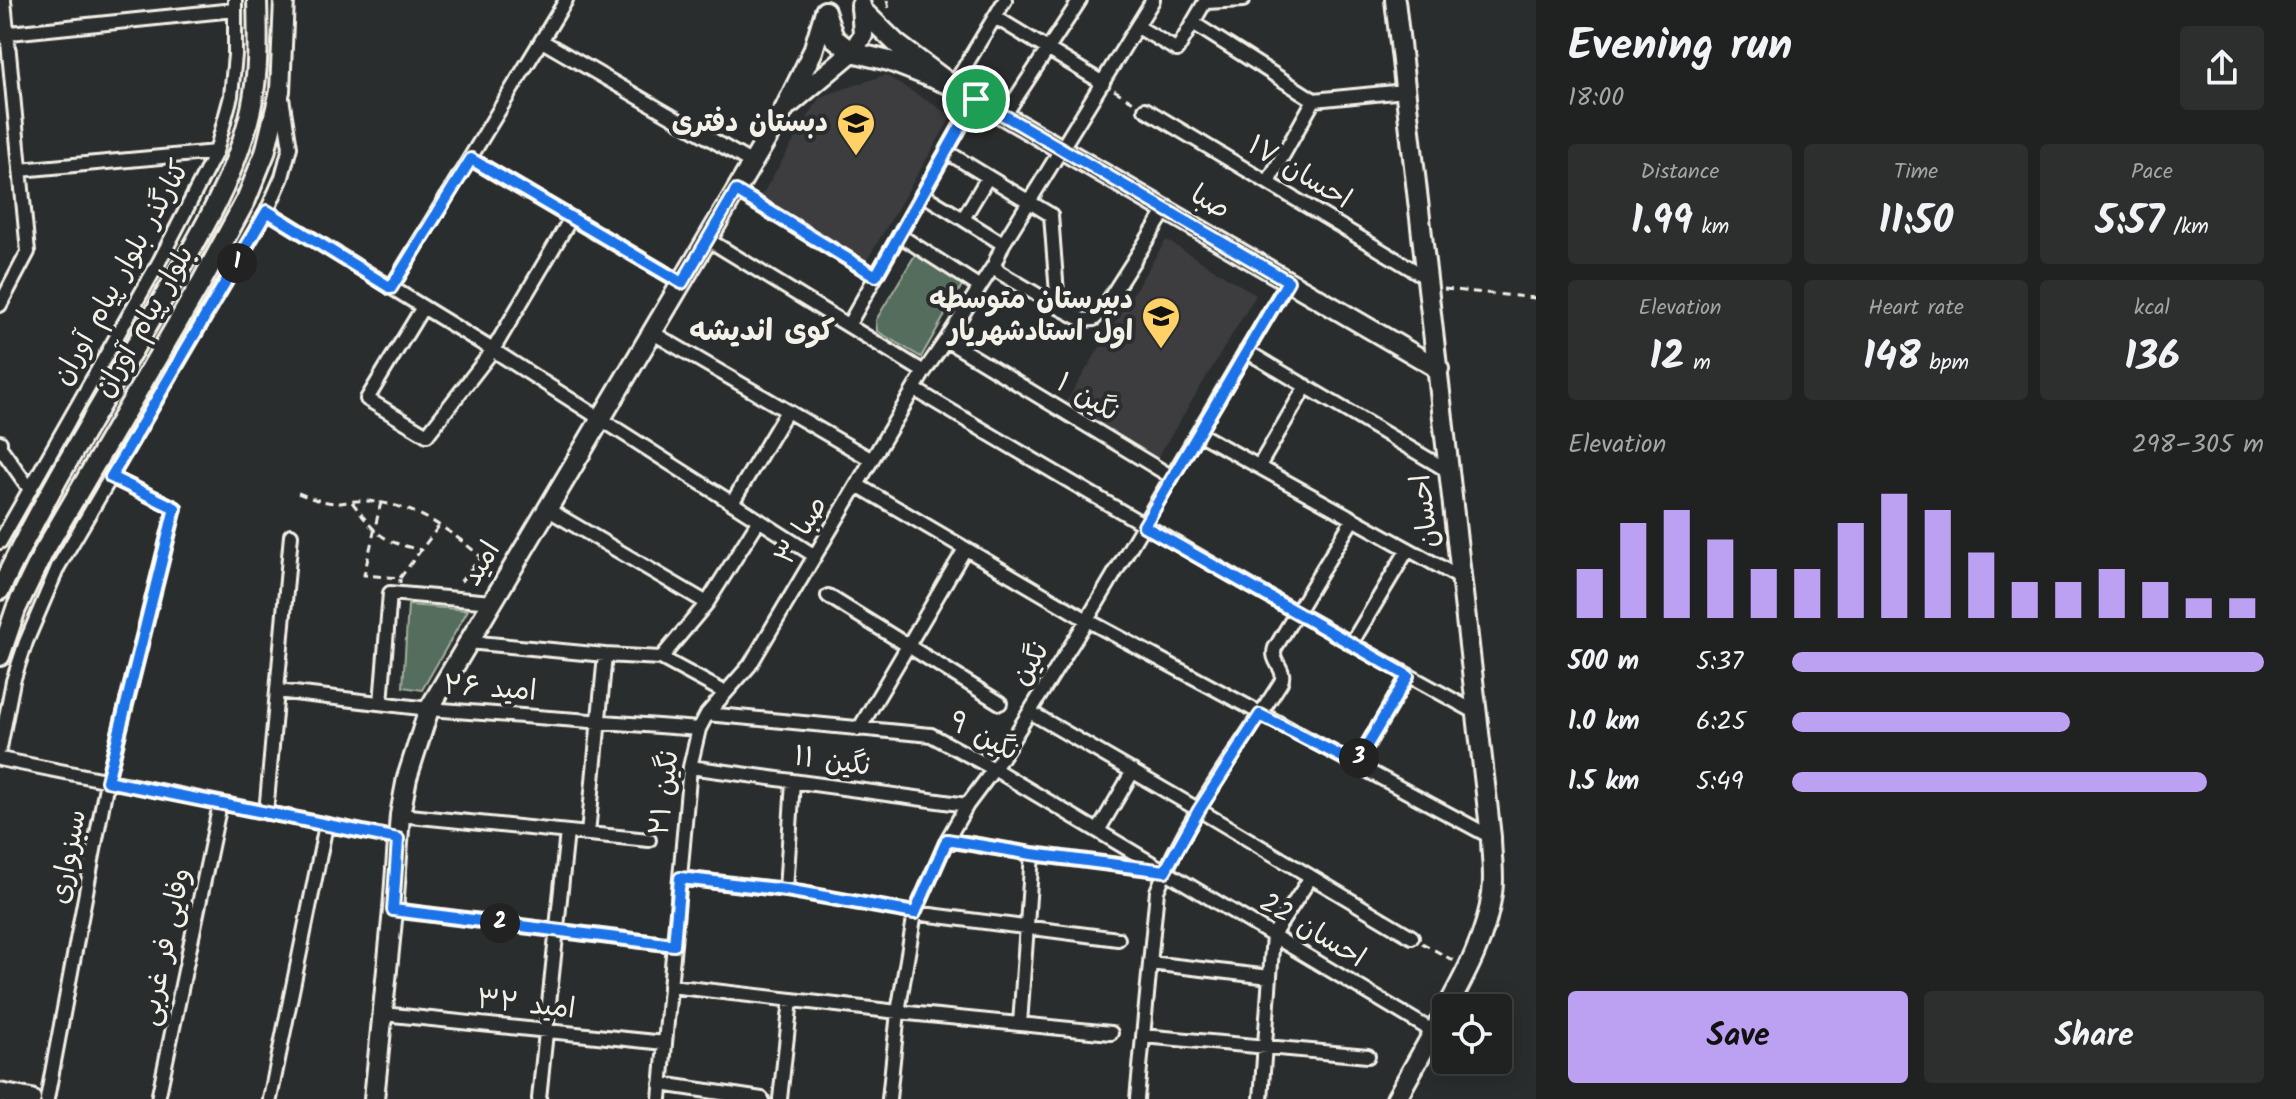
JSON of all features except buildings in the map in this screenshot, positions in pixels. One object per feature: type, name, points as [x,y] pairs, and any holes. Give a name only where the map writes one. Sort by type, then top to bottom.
[{"type":"main road","name":"بلوار پیام آوران","points":[[0,590],[23,541],[182,267],[222,191],[251,109],[259,61],[257,0]]},
{"type":"main road","name":"بلوار پیام آوران","points":[[0,656],[16,609],[43,553],[246,200],[265,153],[280,91],[284,0]]},
{"type":"main road","name":"احسان","points":[[1395,0],[1491,837],[1493,891],[1485,927],[1469,969],[1455,994]]},
{"type":"main road","points":[[785,108],[852,52],[863,35],[860,5]]},
{"type":"main road","points":[[860,5],[897,44],[953,86]]},
{"type":"main road","points":[[824,6],[834,38],[852,52],[889,61],[953,86]]},
{"type":"main road","points":[[785,108],[813,51],[824,6]]},
{"type":"main road","name":"صبا","points":[[953,86],[1439,369]]},
{"type":"main road","name":"امید","points":[[374,1099],[400,815],[407,778],[429,709],[785,108]]},
{"type":"main road","name":"احسان","points":[[1396,1099],[1432,1036]]},
{"type":"main road","points":[[0,1093],[31,1099]]},
{"type":"street","points":[[0,305],[28,252],[4,34],[4,0]]},
{"type":"street","points":[[391,288],[566,0]]},
{"type":"street","points":[[953,86],[1005,0]]},
{"type":"street","points":[[1004,116],[1080,0]]},
{"type":"street","points":[[1153,0],[1028,201],[994,265],[914,389],[1144,526],[1477,713]]},
{"type":"street","points":[[1138,27],[1177,50],[1206,1],[1243,0]]},
{"type":"street","points":[[4,34],[234,5]]},
{"type":"street","name":"کنارگذر بلوار پیام آوران","points":[[0,542],[159,262],[216,152],[231,96],[235,55],[234,5]]},
{"type":"street","points":[[995,17],[1103,83]]},
{"type":"street","points":[[1193,23],[1314,100],[1405,91]]},
{"type":"street","points":[[542,41],[752,163]]},
{"type":"street","points":[[0,748],[13,681],[58,567],[267,211],[282,177],[290,147],[280,91]]},
{"type":"street","points":[[849,324],[976,99]]},
{"type":"street","name":"صبا","points":[[1268,182],[1314,100]]},
{"type":"street","name":"احسان ۱۷","points":[[1145,109],[1428,283]]},
{"type":"street","points":[[20,170],[216,152]]},
{"type":"street","points":[[947,152],[1051,215],[1058,307]]},
{"type":"street","points":[[471,159],[682,283]]},
{"type":"street","points":[[963,219],[988,177]]},
{"type":"street","points":[[736,191],[876,276]]},
{"type":"street","points":[[922,194],[1003,244]]},
{"type":"street","points":[[994,265],[999,272],[1058,307],[1083,320],[1094,319],[1166,210]]},
{"type":"street","points":[[267,211],[493,350],[815,556]]},
{"type":"street","points":[[423,307],[367,399],[427,435],[493,350],[571,218]]},
{"type":"street","points":[[899,235],[980,287]]},
{"type":"street","points":[[707,239],[924,372]]},
{"type":"street","name":"نگین","points":[[889,1099],[898,1012],[915,913],[947,840],[1087,620],[1288,281]]},
{"type":"street","points":[[653,333],[872,460]]},
{"type":"street","name":"نگین ۱","points":[[946,340],[1172,477]]},
{"type":"street","points":[[1246,351],[1450,472]]},
{"type":"street","points":[[1259,466],[1306,386]]},
{"type":"street","name":"صبا ۳","points":[[724,692],[750,665],[914,389]]},
{"type":"street","points":[[732,503],[787,411]]},
{"type":"street","points":[[1198,433],[1462,579]]},
{"type":"street","points":[[0,445],[29,488]]},
{"type":"street","name":"سبزواری","points":[[47,1099],[107,781],[175,508],[111,477]]},
{"type":"street","points":[[857,485],[1087,620],[1491,837]]},
{"type":"street","points":[[547,509],[707,603]]},
{"type":"street","points":[[1137,1099],[1157,891],[1199,810],[1283,677],[1273,653],[1353,519]]},
{"type":"street","points":[[661,658],[707,603],[759,520]]},
{"type":"street","points":[[266,813],[291,535]]},
{"type":"street","points":[[859,729],[965,549]]},
{"type":"street","points":[[1351,644],[1408,549]]},
{"type":"street","points":[[381,703],[390,593],[492,602]]},
{"type":"street","points":[[828,596],[1000,703]]},
{"type":"street","points":[[468,642],[661,658],[724,692]]},
{"type":"street","points":[[588,834],[605,655]]},
{"type":"street","points":[[1356,764],[1408,676]]},
{"type":"street","name":"امید ۲۶","points":[[277,691],[429,709],[699,729]]},
{"type":"street","name":"نگین ۲۱","points":[[660,1099],[690,767],[699,729],[724,692]]},
{"type":"street","points":[[1030,712],[1412,937]]},
{"type":"street","name":"نگین ۹","points":[[707,714],[931,735],[1165,871]]},
{"type":"street","points":[[0,759],[398,839]]},
{"type":"street","name":"نگین ۱۱","points":[[690,767],[967,805]]},
{"type":"street","points":[[1098,831],[1133,771]]},
{"type":"street","points":[[786,890],[793,781]]},
{"type":"street","name":"وفایی فر غربی","points":[[158,1099],[220,804]]},
{"type":"street","points":[[400,815],[649,840]]},
{"type":"street","points":[[270,1099],[326,825]]},
{"type":"street","points":[[539,1099],[567,832]]},
{"type":"street","points":[[947,840],[1165,871]]},
{"type":"street","points":[[1020,1024],[1032,854]]},
{"type":"street","name":"احسان 22","points":[[1165,871],[1432,1031]]},
{"type":"street","points":[[1261,1099],[1273,935],[1311,877]]},
{"type":"street","points":[[680,878],[786,890],[915,913],[1118,939]]},
{"type":"street","points":[[393,910],[674,945]]},
{"type":"street","points":[[1150,963],[1270,977]]},
{"type":"street","points":[[670,986],[1111,1033]]},
{"type":"street","points":[[780,1099],[791,1000]]},
{"type":"street","name":"امید ۳۲","points":[[383,1014],[665,1043]]},
{"type":"street","points":[[1143,1036],[1368,1056]]},
{"type":"street","points":[[661,1084],[762,1099]]},
{"type":"path","points":[[1103,83],[1145,109]]},
{"type":"path","points":[[1428,283],[1536,298]]},
{"type":"path","points":[[298,493],[315,500],[338,503],[394,504],[420,514],[460,538],[481,557],[447,598]]},
{"type":"path","points":[[352,501],[374,532],[385,540],[421,550]]},
{"type":"path","points":[[381,502],[364,575],[400,578]]},
{"type":"path","points":[[398,594],[400,578],[439,525]]},
{"type":"path","points":[[1412,937],[1469,969]]},
{"type":"shaded area","name":"دبستان دفتری","points":[[885,75],[952,116],[867,260],[760,198],[820,97]]},
{"type":"shaded area","name":"دبیرستان متوسطه اول استادشهریار","points":[[1166,240],[1256,295],[1156,460],[1065,404]]},
{"type":"green space","points":[[921,245],[969,273],[921,357],[877,331],[876,320]]},
{"type":"green space","points":[[408,605],[468,610],[422,690],[403,687]]},
{"type":"place","name":"دبستان دفتری","points":[[856,157]]},
{"type":"place","name":"دبیرستان متوسطه اول استادشهریار","points":[[1161,350]]},
{"type":"district","name":"کوی اندیشه","points":[[762,332]]},
{"type":"route","points":[[976,99],[1288,281],[1144,526],[1408,676],[1356,764],[1260,715],[1199,810],[1165,871],[947,840],[915,913],[786,890],[680,878],[674,945],[393,910],[398,839],[107,781],[175,508],[111,477],[267,211],[391,288],[471,159],[682,283],[736,191],[876,276],[976,99]]}]
